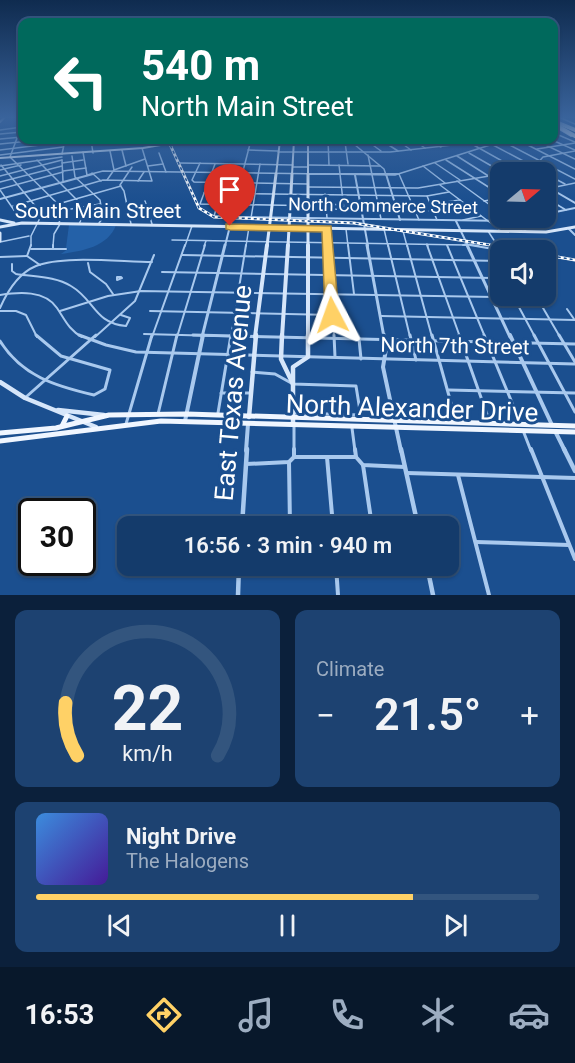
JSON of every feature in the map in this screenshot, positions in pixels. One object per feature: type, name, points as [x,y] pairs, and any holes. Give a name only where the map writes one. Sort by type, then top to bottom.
[{"type":"main road","points":[[0,157],[43,154],[62,160],[83,152],[93,153],[148,146]]},
{"type":"main road","name":"East Texas Avenue","points":[[249,419],[253,356],[279,146]]},
{"type":"main road","points":[[292,384],[282,366],[281,357],[294,146]]},
{"type":"main road","points":[[293,418],[294,366],[308,357],[308,146]]},
{"type":"main road","points":[[0,220],[22,223]]},
{"type":"main road","name":"South Main Street","points":[[0,227],[22,223],[308,228]]},
{"type":"main road","points":[[308,228],[550,232],[575,227]]},
{"type":"main road","points":[[0,233],[0,242]]},
{"type":"main road","points":[[0,382],[25,398],[97,428]]},
{"type":"main road","points":[[54,409],[109,415],[158,414],[186,418],[249,419]]},
{"type":"main road","points":[[0,434],[61,427],[109,415]]},
{"type":"main road","points":[[0,441],[126,424],[218,415],[249,419]]},
{"type":"main road","points":[[61,427],[67,421],[67,416]]},
{"type":"main road","name":"North Alexander Drive","points":[[326,421],[361,417],[395,424]]},
{"type":"main road","name":"North Alexander Drive","points":[[249,419],[293,418],[351,425],[554,428],[575,426]]},
{"type":"main road","name":"North Alexander Drive","points":[[444,425],[457,423],[491,427]]},
{"type":"main road","name":"North Alexander Drive","points":[[554,428],[575,432]]},
{"type":"main road","points":[[22,439],[26,433],[39,430]]},
{"type":"street","points":[[0,150],[31,146]]},
{"type":"street","points":[[43,154],[46,146]]},
{"type":"street","points":[[92,146],[93,153]]},
{"type":"street","points":[[186,418],[198,354],[249,146]]},
{"type":"street","points":[[328,146],[329,165]]},
{"type":"street","points":[[346,146],[348,165]]},
{"type":"street","points":[[356,146],[381,166],[387,175],[436,341],[439,360],[457,423]]},
{"type":"street","points":[[374,146],[381,151]]},
{"type":"street","points":[[390,146],[398,151]]},
{"type":"street","points":[[405,146],[411,150]]},
{"type":"street","points":[[422,146],[426,148]]},
{"type":"street","points":[[248,150],[367,154],[448,146]]},
{"type":"street","points":[[474,146],[503,162]]},
{"type":"street","points":[[0,199],[92,173],[114,171],[399,174],[491,146]]},
{"type":"street","points":[[494,146],[525,162]]},
{"type":"street","points":[[514,146],[575,179]]},
{"type":"street","points":[[530,146],[575,168]]},
{"type":"street","points":[[537,149],[558,146]]},
{"type":"street","points":[[10,155],[63,147],[61,182]]},
{"type":"street","points":[[13,206],[100,181],[152,181],[141,147]]},
{"type":"street","points":[[550,147],[575,159]]},
{"type":"street","points":[[10,155],[13,148]]},
{"type":"street","points":[[122,150],[126,166]]},
{"type":"street","points":[[111,151],[114,171]]},
{"type":"street","points":[[540,160],[575,151]]},
{"type":"street","points":[[83,152],[87,175]]},
{"type":"street","points":[[159,153],[166,172]]},
{"type":"street","points":[[469,153],[490,166]]},
{"type":"street","points":[[367,154],[382,219]]},
{"type":"street","points":[[10,155],[62,210],[62,217],[54,234],[53,249]]},
{"type":"street","points":[[72,156],[76,178],[100,204],[103,218],[99,224]]},
{"type":"street","points":[[457,156],[489,176]]},
{"type":"street","points":[[107,180],[114,171],[145,159]]},
{"type":"street","points":[[37,160],[76,199],[81,207],[82,218],[79,224]]},
{"type":"street","points":[[0,170],[37,160],[73,162],[84,160]]},
{"type":"street","points":[[0,176],[62,160]]},
{"type":"street","points":[[0,182],[46,170],[62,160]]},
{"type":"street","points":[[446,160],[490,189]]},
{"type":"street","points":[[180,163],[381,166]]},
{"type":"street","points":[[200,163],[193,182],[407,188],[489,176]]},
{"type":"street","points":[[435,163],[461,180]]},
{"type":"street","points":[[1,165],[20,164]]},
{"type":"street","points":[[148,166],[163,164]]},
{"type":"street","points":[[215,164],[200,204],[308,206],[343,204]]},
{"type":"street","points":[[230,164],[214,216],[232,217]]},
{"type":"street","points":[[251,218],[260,164]]},
{"type":"street","points":[[1,165],[42,213]]},
{"type":"street","points":[[339,165],[344,210]]},
{"type":"street","points":[[423,166],[446,183]]},
{"type":"street","points":[[131,224],[121,186],[132,167]]},
{"type":"street","points":[[16,213],[0,189],[86,168]]},
{"type":"street","points":[[138,181],[144,172]]},
{"type":"street","points":[[92,173],[100,181]]},
{"type":"street","points":[[399,174],[407,188],[418,220]]},
{"type":"street","points":[[355,175],[381,316],[384,340],[383,367],[416,516]]},
{"type":"street","points":[[556,179],[566,185]]},
{"type":"street","points":[[457,181],[490,205]]},
{"type":"street","points":[[556,187],[575,183]]},
{"type":"street","points":[[440,184],[502,231]]},
{"type":"street","points":[[58,204],[121,186]]},
{"type":"street","points":[[204,193],[427,196],[449,192]]},
{"type":"street","points":[[556,193],[575,203]]},
{"type":"street","points":[[325,194],[327,219]]},
{"type":"street","points":[[427,196],[437,220]]},
{"type":"street","points":[[439,203],[459,200]]},
{"type":"street","points":[[484,201],[490,200]]},
{"type":"street","points":[[145,201],[152,224]]},
{"type":"street","points":[[42,213],[100,204]]},
{"type":"street","points":[[556,204],[566,210]]},
{"type":"street","points":[[326,206],[344,210],[415,211],[470,207]]},
{"type":"street","points":[[556,212],[575,208]]},
{"type":"street","points":[[27,256],[31,249],[31,236],[39,224],[42,213]]},
{"type":"street","points":[[463,221],[481,216]]},
{"type":"street","name":"North Commerce Street","points":[[232,217],[488,221]]},
{"type":"street","points":[[456,221],[490,295]]},
{"type":"street","points":[[126,424],[146,352],[192,226]]},
{"type":"street","points":[[218,415],[229,336],[249,227]]},
{"type":"street","points":[[327,228],[335,358]]},
{"type":"street","points":[[523,228],[528,232]]},
{"type":"street","points":[[569,228],[575,234]]},
{"type":"street","points":[[346,229],[354,294]]},
{"type":"street","points":[[384,229],[416,360]]},
{"type":"street","points":[[488,231],[494,240]]},
{"type":"street","points":[[0,242],[31,236]]},
{"type":"street","points":[[172,240],[466,244],[490,248]]},
{"type":"street","points":[[158,414],[172,354],[206,241]]},
{"type":"street","points":[[427,244],[491,427]]},
{"type":"street","points":[[447,245],[575,559]]},
{"type":"street","points":[[31,249],[66,249]]},
{"type":"street","points":[[25,398],[120,314],[141,291],[154,255]]},
{"type":"street","points":[[182,255],[490,261]]},
{"type":"street","points":[[0,256],[27,256],[40,265]]},
{"type":"street","points":[[14,256],[12,272],[64,283],[82,294],[97,315],[122,326],[128,325],[130,318],[120,314]]},
{"type":"street","points":[[0,341],[14,362],[43,381],[65,389],[94,394],[105,389],[110,370],[68,360],[38,339],[26,315],[16,311],[0,310],[7,294],[23,275],[40,265],[152,262]]},
{"type":"street","points":[[88,263],[90,272],[106,284],[114,295]]},
{"type":"street","points":[[162,272],[490,278]]},
{"type":"street","points":[[0,295],[28,294],[44,298],[53,303],[59,311],[114,295],[141,291],[490,297]]},
{"type":"street","points":[[495,306],[575,471]]},
{"type":"street","points":[[519,306],[575,412]]},
{"type":"street","points":[[542,306],[575,363]]},
{"type":"street","points":[[567,309],[575,320]]},
{"type":"street","name":"North 7th Street","points":[[59,311],[63,321],[76,334],[131,352],[496,363],[575,363]]},
{"type":"street","points":[[150,311],[332,315]]},
{"type":"street","points":[[381,316],[575,320]]},
{"type":"street","points":[[144,334],[575,344]]},
{"type":"street","points":[[359,339],[362,359]]},
{"type":"street","points":[[252,372],[275,374],[292,384],[356,386],[361,417],[293,418],[294,457]]},
{"type":"street","points":[[448,390],[575,393]]},
{"type":"street","points":[[220,393],[251,393]]},
{"type":"street","name":"East Texas Avenue","points":[[243,516],[249,419]]},
{"type":"street","points":[[351,425],[356,457],[363,465],[371,516]]},
{"type":"street","points":[[246,464],[289,462],[294,457],[356,457]]},
{"type":"street","points":[[327,457],[332,516]]},
{"type":"street","points":[[289,462],[290,516]]},
{"type":"street","points":[[363,465],[405,467]]},
{"type":"street","points":[[406,473],[575,478]]},
{"type":"street","points":[[458,475],[489,595]]},
{"type":"street","points":[[476,542],[569,545]]},
{"type":"street","points":[[238,595],[239,576]]},
{"type":"street","points":[[337,576],[338,595]]},
{"type":"street","points":[[429,576],[434,595]]},
{"type":"shaded area","points":[[69,225],[116,225],[101,243],[86,249],[61,254],[68,249],[66,248]]},
{"type":"railway","points":[[171,146],[199,208],[214,217],[354,223],[490,245]]},
{"type":"railway","points":[[556,257],[575,260]]},
{"type":"route","points":[[230,226],[327,228],[332,315]]}]
